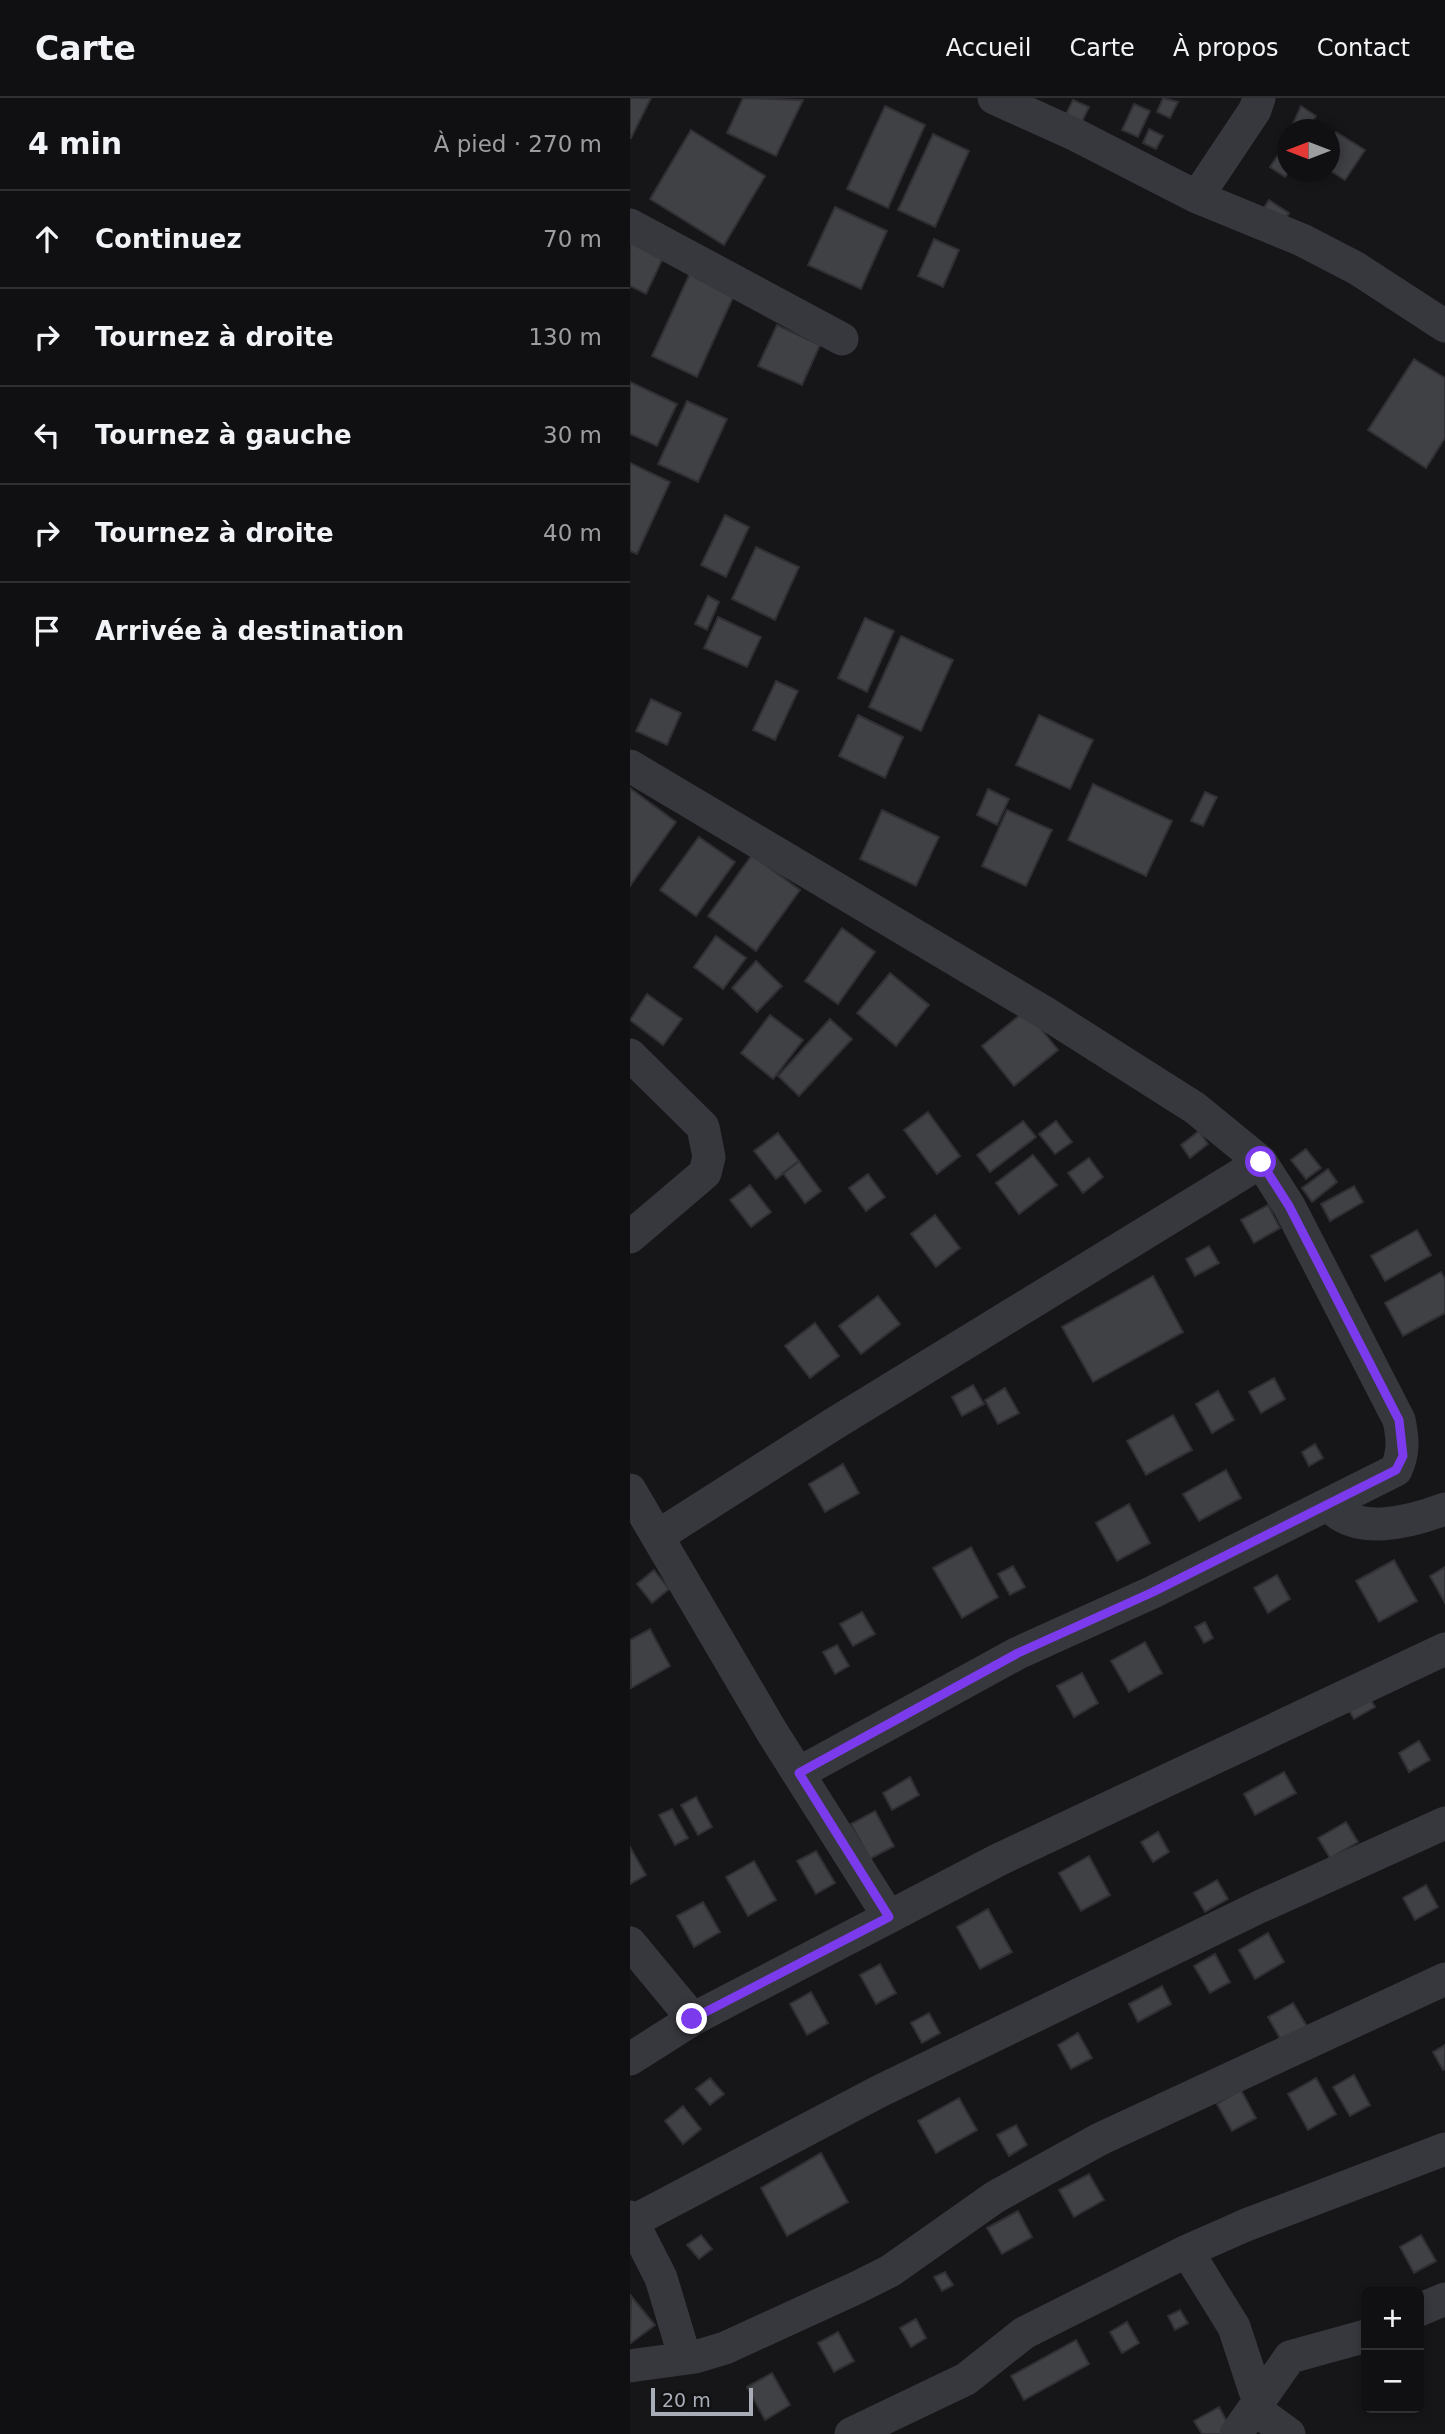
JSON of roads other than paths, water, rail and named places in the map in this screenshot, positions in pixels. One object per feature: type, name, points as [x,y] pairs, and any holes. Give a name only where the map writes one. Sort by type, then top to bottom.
[{"type":"street","points":[[994,98],[1076,135],[1197,197],[1302,240],[1356,268],[1445,326]]},
{"type":"street","points":[[1197,197],[1255,110],[1259,98]]},
{"type":"street","points":[[630,225],[842,340]]},
{"type":"street","points":[[630,766],[1047,1014],[1195,1108],[1261,1162],[1289,1206],[1343,1309],[1399,1420],[1403,1438],[1403,1456],[1396,1470],[1153,1592],[1018,1653],[799,1773]]},
{"type":"street","points":[[630,1055],[703,1127],[709,1157],[705,1173],[630,1237]]},
{"type":"street","points":[[658,1536],[832,1425],[1261,1162]]},
{"type":"street","points":[[630,1490],[799,1773],[889,1917]]},
{"type":"street","points":[[1328,1504],[1344,1518],[1371,1523],[1396,1524],[1445,1509]]},
{"type":"street","points":[[630,2059],[692,2019],[998,1860],[1445,1649]]},
{"type":"street","points":[[685,2358],[661,2278],[631,2221],[878,2092],[1259,1907],[1445,1823]]},
{"type":"street","points":[[630,1943],[692,2019]]},
{"type":"street","points":[[630,2366],[685,2358],[725,2348],[856,2288],[890,2270],[995,2197],[1100,2139],[1445,1979]]},
{"type":"street","points":[[851,2434],[966,2379],[1024,2333],[1187,2251],[1246,2225],[1445,2149]]},
{"type":"street","points":[[1187,2251],[1234,2327],[1263,2415],[1289,2434]]},
{"type":"street","points":[[1424,2308],[1445,2299]]},
{"type":"street","points":[[1236,2434],[1290,2357],[1361,2337]]}]
